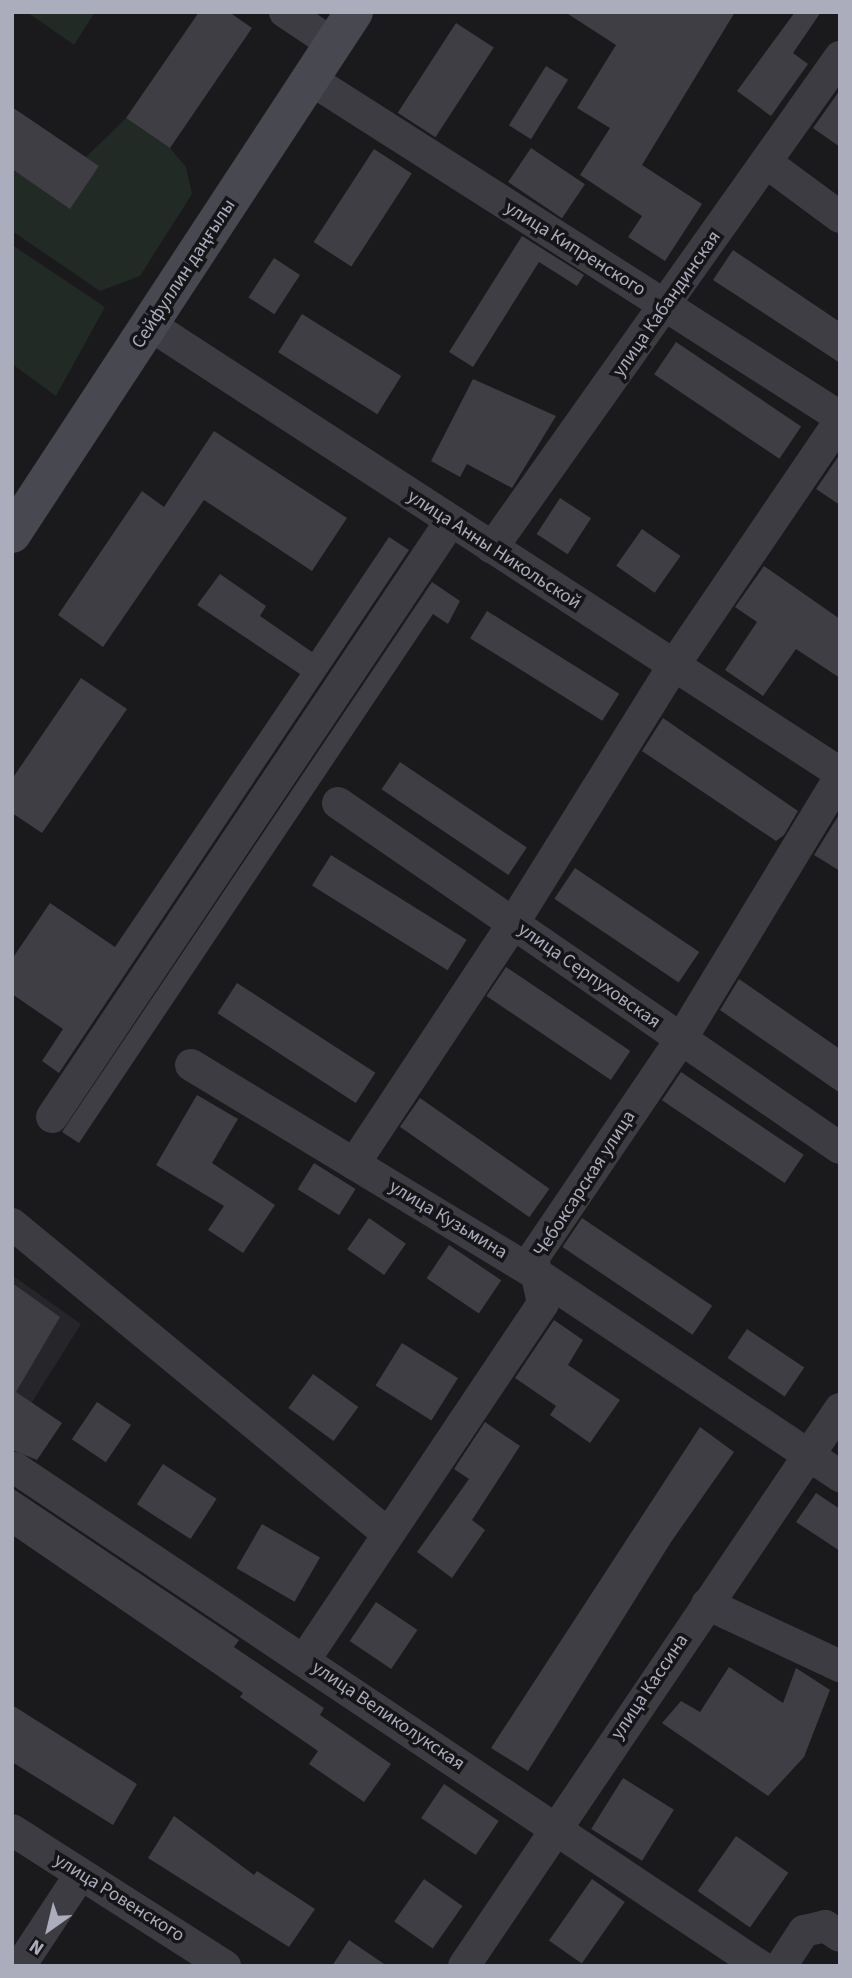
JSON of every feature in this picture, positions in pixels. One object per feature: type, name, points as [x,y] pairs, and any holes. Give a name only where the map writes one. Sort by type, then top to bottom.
[{"type":"main road","name":"Сейфуллин даңғылы","points":[[12,534],[354,12]]},
{"type":"street","points":[[285,12],[333,44]]},
{"type":"street","name":"улица Кабандинская","points":[[492,548],[840,57]]},
{"type":"street","name":"улица Кипренского","points":[[310,79],[840,419]]},
{"type":"street","points":[[767,163],[840,217]]},
{"type":"street","name":"улица Анны Никольской","points":[[150,325],[840,775]]},
{"type":"street","points":[[354,1164],[514,922],[674,665],[840,419]]},
{"type":"street","points":[[52,1118],[450,522]]},
{"type":"street","name":"Чебоксарская улица","points":[[304,1659],[543,1303],[540,1276],[533,1258],[680,1041],[840,775]]},
{"type":"street","name":"улица Серпуховская","points":[[338,803],[514,922],[680,1041],[840,1148]]},
{"type":"street","name":"улица Кузьмина","points":[[191,1065],[540,1276],[840,1476]]},
{"type":"street","points":[[12,1224],[388,1534]]},
{"type":"street","name":"улица Кассина","points":[[464,1966],[553,1829],[840,1409]]},
{"type":"street","name":"улица Великолукская","points":[[15,1468],[760,1966]]},
{"type":"street","points":[[707,1604],[840,1666]]},
{"type":"street","name":"улица Ровенского","points":[[12,1830],[226,1966]]},
{"type":"street","points":[[20,1966],[80,1875]]},
{"type":"street","points":[[781,1966],[804,1931],[825,1926],[840,1936]]},
{"type":"shaded area","points":[[27,12],[95,12],[74,45]]},
{"type":"shaded area","points":[[126,118],[170,148],[186,167],[192,194],[140,276],[100,291],[12,231],[12,169],[70,208],[99,166],[86,157]]},
{"type":"shaded area","points":[[12,245],[105,307],[56,396],[12,364]]},
{"type":"shaded area","points":[[12,1275],[81,1324],[12,1434]]},
{"type":"building","points":[[199,12],[229,12],[252,28],[170,148],[126,118]]},
{"type":"building","points":[[565,12],[735,12],[642,165],[702,204],[665,261],[628,237],[642,216],[580,175],[610,128],[577,108],[616,45]]},
{"type":"building","points":[[795,12],[821,12],[793,53],[808,64],[771,116],[737,91]]},
{"type":"building","points":[[456,23],[494,48],[435,137],[398,113]]},
{"type":"building","points":[[546,66],[568,80],[531,139],[509,125]]},
{"type":"building","points":[[840,90],[840,147],[813,128]]},
{"type":"building","points":[[12,107],[99,166],[70,209],[12,169]]},
{"type":"building","points":[[531,148],[585,184],[562,218],[508,182]]},
{"type":"building","points":[[374,149],[412,174],[351,267],[314,242]]},
{"type":"building","points":[[522,236],[584,275],[577,286],[539,262],[473,367],[449,352]]},
{"type":"building","points":[[733,250],[840,322],[840,363],[713,280]]},
{"type":"building","points":[[274,258],[300,275],[274,314],[248,297]]},
{"type":"building","points":[[302,314],[401,376],[377,414],[278,352]]},
{"type":"building","points":[[676,342],[801,426],[779,459],[654,374]]},
{"type":"building","points":[[473,379],[556,416],[512,488],[467,464],[460,477],[431,461]]},
{"type":"building","points":[[214,431],[347,518],[312,571],[204,500],[103,647],[58,615],[142,491],[164,507]]},
{"type":"building","points":[[840,454],[840,505],[816,489]]},
{"type":"building","points":[[560,498],[591,518],[568,554],[537,534]]},
{"type":"building","points":[[642,529],[681,556],[655,593],[616,566]]},
{"type":"building","points":[[389,537],[409,550],[59,1073],[42,1061],[63,1029],[12,994],[12,959],[50,903],[115,947],[300,674],[197,605],[220,574],[266,606],[260,616],[312,652]]},
{"type":"building","points":[[764,566],[840,619],[840,678],[796,649],[763,696],[725,670],[757,622],[735,607]]},
{"type":"building","points":[[432,582],[460,601],[448,624],[433,614],[79,1143],[62,1132]]},
{"type":"building","points":[[487,611],[619,694],[602,721],[470,638]]},
{"type":"building","points":[[81,678],[127,709],[42,833],[12,813],[12,779]]},
{"type":"building","points":[[663,718],[798,811],[784,835],[776,841],[642,751]]},
{"type":"building","points":[[400,762],[527,848],[508,875],[382,789]]},
{"type":"building","points":[[840,813],[840,871],[814,855]]},
{"type":"building","points":[[331,855],[467,940],[448,970],[312,886]]},
{"type":"building","points":[[575,868],[699,952],[679,983],[554,899]]},
{"type":"building","points":[[506,967],[630,1051],[611,1080],[486,996]]},
{"type":"building","points":[[739,979],[840,1049],[840,1093],[720,1010]]},
{"type":"building","points":[[237,983],[375,1073],[356,1103],[217,1013]]},
{"type":"building","points":[[681,1072],[804,1155],[785,1183],[662,1100]]},
{"type":"building","points":[[197,1095],[238,1119],[212,1163],[275,1205],[243,1253],[208,1230],[224,1206],[156,1165]]},
{"type":"building","points":[[420,1098],[549,1189],[529,1217],[400,1127]]},
{"type":"building","points":[[314,1163],[356,1189],[339,1215],[298,1189]]},
{"type":"building","points":[[369,1218],[406,1244],[384,1275],[347,1249]]},
{"type":"building","points":[[582,1218],[712,1306],[693,1335],[562,1247]]},
{"type":"building","points":[[449,1245],[501,1280],[479,1313],[427,1278]]},
{"type":"building","points":[[12,1283],[60,1317],[16,1392],[62,1423],[37,1460],[12,1450]]},
{"type":"building","points":[[554,1320],[583,1340],[568,1365],[620,1400],[590,1443],[550,1415],[556,1406],[515,1378]]},
{"type":"building","points":[[747,1329],[804,1368],[785,1397],[727,1358]]},
{"type":"building","points":[[402,1343],[458,1378],[431,1420],[376,1385]]},
{"type":"building","points":[[313,1374],[358,1407],[334,1441],[288,1408]]},
{"type":"building","points":[[97,1402],[131,1425],[106,1462],[72,1439]]},
{"type":"building","points":[[485,1422],[520,1446],[472,1520],[485,1530],[452,1578],[417,1552],[469,1479],[454,1469]]},
{"type":"building","points":[[700,1427],[734,1452],[671,1542],[528,1771],[491,1748]]},
{"type":"building","points":[[163,1464],[217,1499],[191,1539],[137,1504]]},
{"type":"building","points":[[12,1488],[239,1640],[234,1647],[324,1708],[320,1715],[391,1764],[364,1802],[309,1764],[318,1751],[240,1697],[243,1693],[12,1535]]},
{"type":"building","points":[[816,1493],[840,1509],[840,1551],[796,1522]]},
{"type":"building","points":[[262,1524],[320,1558],[295,1602],[236,1568]]},
{"type":"building","points":[[376,1602],[417,1630],[391,1669],[350,1641]]},
{"type":"building","points":[[729,1667],[783,1703],[796,1668],[830,1690],[804,1757],[768,1796],[662,1723],[681,1701],[700,1712]]},
{"type":"building","points":[[12,1705],[137,1784],[113,1825],[12,1762]]},
{"type":"building","points":[[623,1778],[674,1810],[642,1861],[591,1829]]},
{"type":"building","points":[[444,1784],[499,1821],[476,1855],[421,1818]]},
{"type":"building","points":[[174,1816],[254,1875],[257,1871],[315,1909],[289,1947],[148,1858]]},
{"type":"building","points":[[736,1836],[788,1873],[750,1928],[698,1891]]},
{"type":"building","points":[[424,1879],[463,1906],[433,1949],[394,1922]]},
{"type":"building","points":[[592,1879],[625,1902],[582,1963],[549,1940]]},
{"type":"building","points":[[349,1940],[387,1966],[332,1966]]}]
